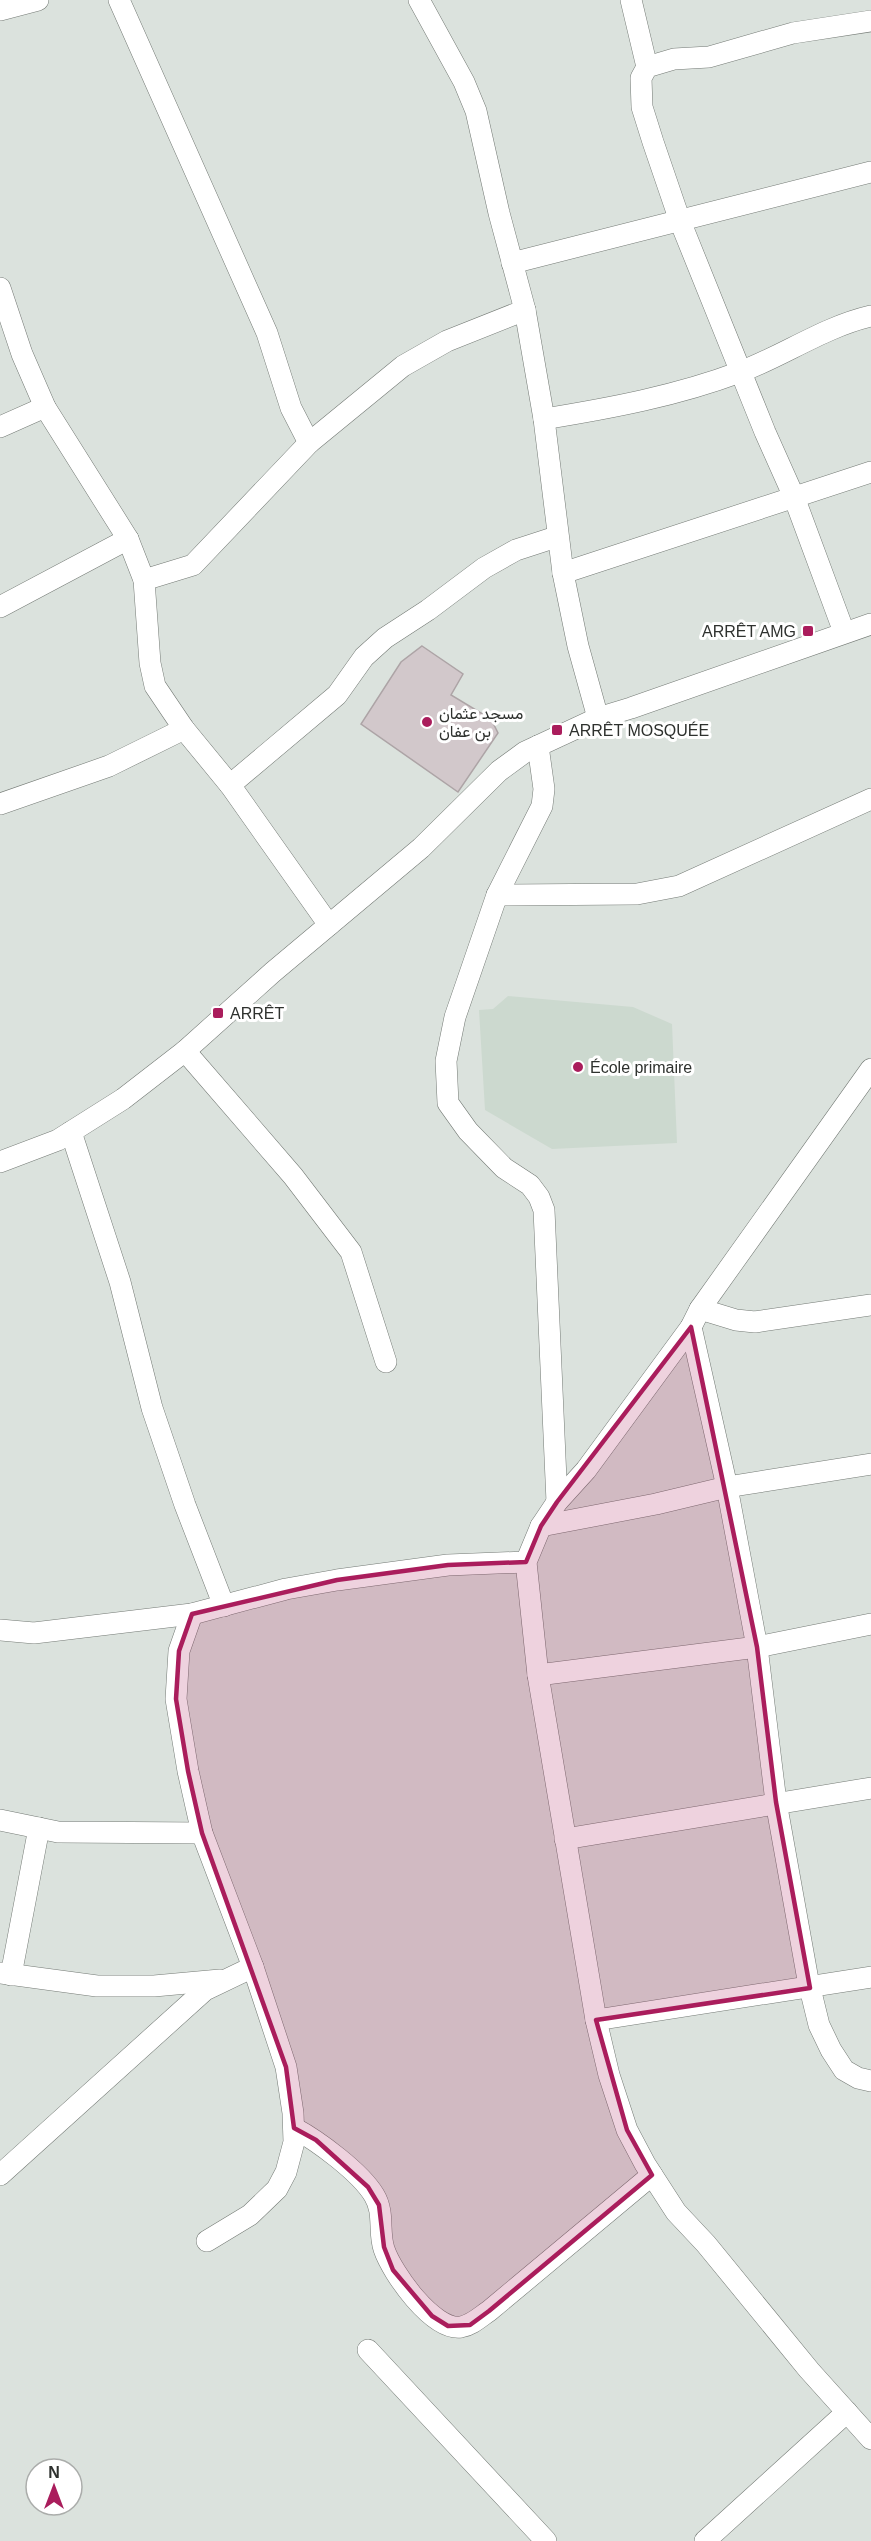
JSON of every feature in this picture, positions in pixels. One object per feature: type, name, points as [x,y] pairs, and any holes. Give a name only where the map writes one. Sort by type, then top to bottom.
[{"type":"street","points":[[0,10],[38,0]]},
{"type":"street","points":[[119,0],[267,333],[291,408],[309,442]]},
{"type":"street","points":[[419,0],[464,82],[476,111],[525,310],[544,419],[562,573],[578,646],[598,718]]},
{"type":"street","points":[[631,0],[647,67],[641,78],[642,107],[681,221],[794,497],[844,632]]},
{"type":"street","points":[[647,67],[674,60],[709,57],[793,33],[871,21]]},
{"type":"street","points":[[512,263],[871,172]]},
{"type":"street","points":[[0,288],[22,354],[45,406],[128,539],[144,580],[150,663],[155,686],[184,729],[230,785],[329,925]]},
{"type":"street","points":[[144,580],[193,565],[309,442],[403,366],[447,341],[525,310]]},
{"type":"street","points":[[544,419],[629,405],[741,371],[813,336],[871,316]]},
{"type":"street","points":[[0,427],[45,406]]},
{"type":"street","points":[[562,573],[871,472]]},
{"type":"street","points":[[230,785],[337,695],[364,657],[385,638],[428,610],[484,568],[516,550],[556,537]]},
{"type":"street","points":[[0,607],[128,539]]},
{"type":"street","points":[[0,1162],[58,1140],[123,1099],[186,1051],[329,925],[421,848],[500,771],[525,752],[598,718],[871,624]]},
{"type":"street","points":[[0,804],[109,766],[184,729]]},
{"type":"street","points":[[538,746],[544,789],[542,806],[497,896],[455,1017],[446,1061],[448,1103],[468,1131],[504,1168],[530,1185],[539,1197],[544,1210],[557,1502]]},
{"type":"street","points":[[497,896],[637,894],[679,886],[871,800]]},
{"type":"street","points":[[186,1051],[293,1176],[351,1252],[386,1362]]},
{"type":"street","points":[[871,1069],[585,1470],[557,1502],[541,1526],[526,1562],[538,1675],[596,2020],[609,2075],[627,2130],[676,2212],[871,2439]]},
{"type":"street","points":[[71,1132],[120,1282],[152,1408],[185,1505],[224,1606]]},
{"type":"street","points":[[695,1318],[755,1322],[871,1305]]},
{"type":"street","points":[[695,1318],[757,1647],[776,1802],[810,1988],[819,2025],[844,2070],[858,2078],[871,2081]]},
{"type":"street","points":[[541,1526],[656,1504],[727,1486],[871,1464]]},
{"type":"street","points":[[0,1630],[33,1633],[192,1614],[286,1589],[393,1571],[448,1565],[526,1562]]},
{"type":"street","points":[[192,1614],[179,1651],[176,1699],[188,1771],[202,1833],[253,1967],[286,2067],[294,2128],[294,2142],[286,2172],[277,2188],[250,2215],[207,2241]]},
{"type":"street","points":[[538,1675],[757,1647],[871,1624]]},
{"type":"street","points":[[565,1839],[776,1802],[871,1788]]},
{"type":"street","points":[[0,1820],[58,1832],[202,1833]]},
{"type":"street","points":[[39,1828],[6,1974],[97,1986],[154,1986],[226,1980]]},
{"type":"street","points":[[0,2175],[205,1990],[253,1967]]},
{"type":"street","points":[[596,2020],[871,1977]]},
{"type":"street","points":[[294,2128],[316,2140],[369,2187],[379,2205],[384,2247],[393,2270],[432,2316],[448,2326],[470,2325],[489,2311],[652,2175]]},
{"type":"street","points":[[369,2350],[546,2541]]},
{"type":"street","points":[[705,2541],[847,2412]]},
{"type":"highlighted area","points":[[691,1327],[757,1647],[776,1802],[810,1988],[596,2020],[627,2130],[652,2175],[489,2311],[470,2325],[448,2326],[432,2316],[393,2270],[384,2247],[379,2205],[368,2187],[316,2140],[294,2128],[286,2067],[202,1833],[188,1771],[176,1699],[179,1651],[192,1614],[337,1580],[448,1565],[526,1562],[541,1526],[557,1502]]},
{"type":"shaded area","name":"École primaire","points":[[508,996],[633,1007],[672,1024],[677,1143],[552,1149],[485,1110],[479,1010],[493,1009]]},
{"type":"building","name":"مسجد عثمان بن عفان","points":[[422,646],[463,674],[451,695],[491,719],[498,733],[458,792],[361,724],[401,662]]},
{"type":"place","name":"ARRÊT AMG","points":[[808,631]]},
{"type":"place","name":"مسجد عثمان بن عفان","points":[[427,722]]},
{"type":"place","name":"ARRÊT MOSQUÉE","points":[[557,730]]},
{"type":"place","name":"ARRÊT","points":[[218,1013]]},
{"type":"place","name":"École primaire","points":[[578,1067]]}]
